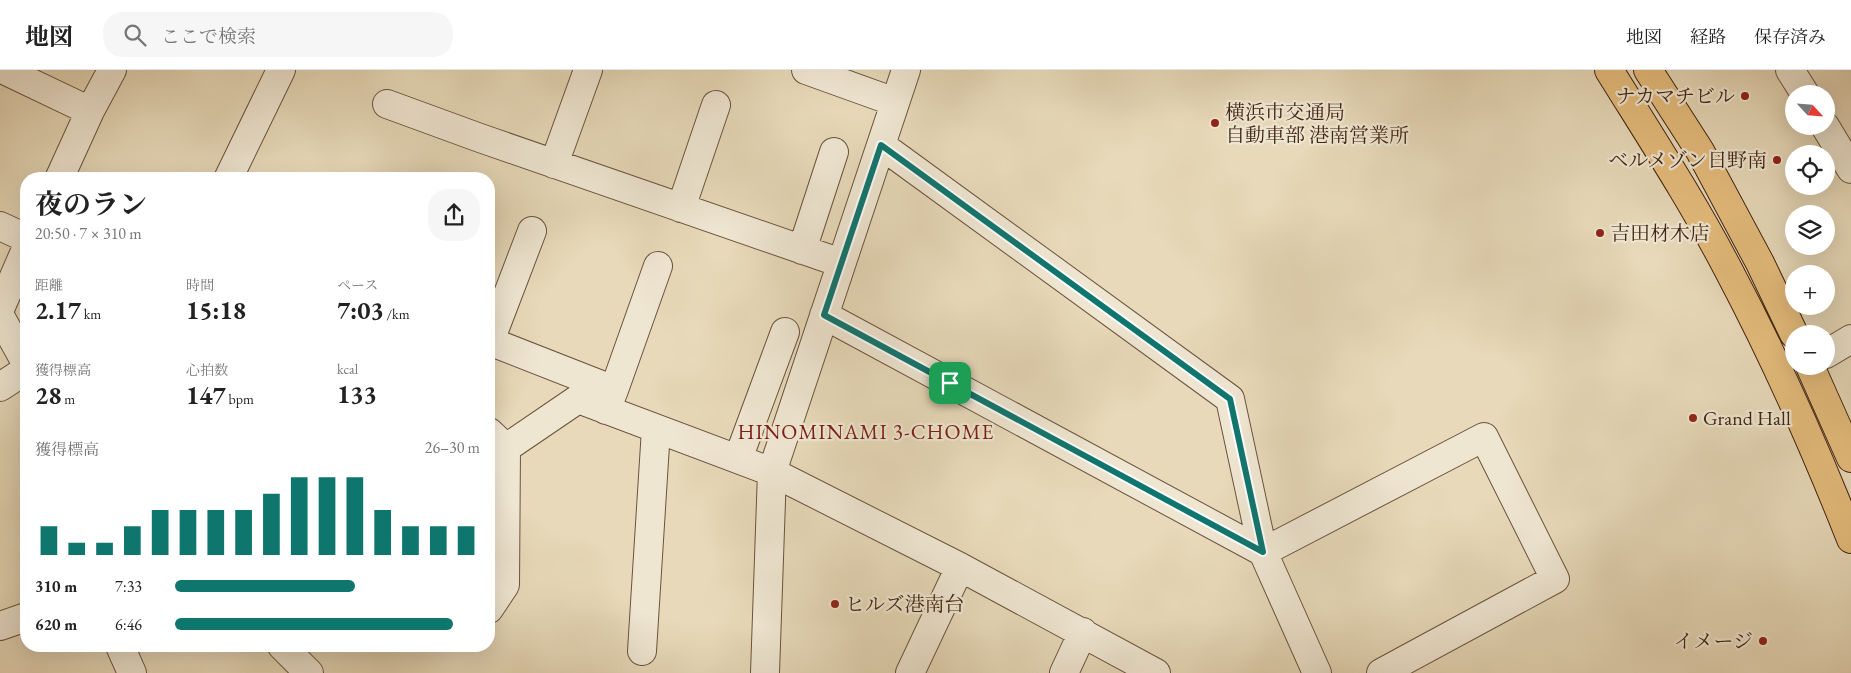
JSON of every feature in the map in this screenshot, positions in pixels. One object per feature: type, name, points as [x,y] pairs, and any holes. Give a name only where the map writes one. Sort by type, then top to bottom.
[{"type":"main road","points":[[1609,70],[1672,170],[1729,270],[1816,450],[1851,539]]},
{"type":"main road","points":[[1648,70],[1700,151],[1760,263],[1790,325]]},
{"type":"main road","points":[[1814,375],[1851,458]]},
{"type":"street","points":[[4,70],[90,111]]},
{"type":"street","points":[[62,172],[90,111],[112,70]]},
{"type":"street","points":[[231,172],[281,70]]},
{"type":"street","points":[[554,164],[588,70]]},
{"type":"street","points":[[806,70],[896,102]]},
{"type":"street","points":[[765,673],[772,472],[906,70]]},
{"type":"street","points":[[1790,70],[1799,85]]},
{"type":"street","points":[[388,104],[554,164],[841,263]]},
{"type":"street","points":[[681,208],[716,105]]},
{"type":"street","points":[[1830,135],[1851,169]]},
{"type":"street","points":[[881,145],[1230,399],[1263,552],[1317,673]]},
{"type":"street","points":[[802,250],[834,152]]},
{"type":"street","points":[[0,226],[20,235]]},
{"type":"street","points":[[495,326],[532,231]]},
{"type":"street","points":[[0,309],[20,263]]},
{"type":"street","points":[[610,400],[658,266]]},
{"type":"street","points":[[824,315],[1263,552]]},
{"type":"street","points":[[0,316],[20,352]]},
{"type":"street","points":[[738,459],[785,332]]},
{"type":"street","points":[[1835,349],[1851,339]]},
{"type":"street","points":[[495,344],[610,400],[656,429],[772,472],[960,567],[1156,673]]},
{"type":"street","points":[[0,387],[20,374]]},
{"type":"street","points":[[495,600],[505,585],[498,440],[578,399],[610,400]]},
{"type":"street","points":[[642,651],[656,429]]},
{"type":"street","points":[[1263,552],[1484,437],[1555,579],[1381,673]]},
{"type":"street","points":[[910,673],[960,567]]},
{"type":"street","points":[[0,626],[20,619]]},
{"type":"street","points":[[1064,673],[1083,632]]},
{"type":"street","points":[[123,652],[132,673]]},
{"type":"street","points":[[288,652],[309,673]]},
{"type":"place","name":"ナカマチビル","points":[[1745,96]]},
{"type":"place","name":"横浜市交通局 自動車部 港南営業所","points":[[1215,123]]},
{"type":"place","name":"ベルメゾン日野南","points":[[1777,160]]},
{"type":"place","name":"吉田材木店","points":[[1600,233]]},
{"type":"place","name":"Grand Hall","points":[[1693,418]]},
{"type":"place","name":"ヒルズ港南台","points":[[835,604]]},
{"type":"place","name":"イメージ","points":[[1763,641]]},
{"type":"district","name":"HINOMINAMI 3-CHOME","points":[[866,431]]},
{"type":"route","points":[[881,145],[1230,399],[1263,552],[950,383],[824,315],[881,145]]}]
